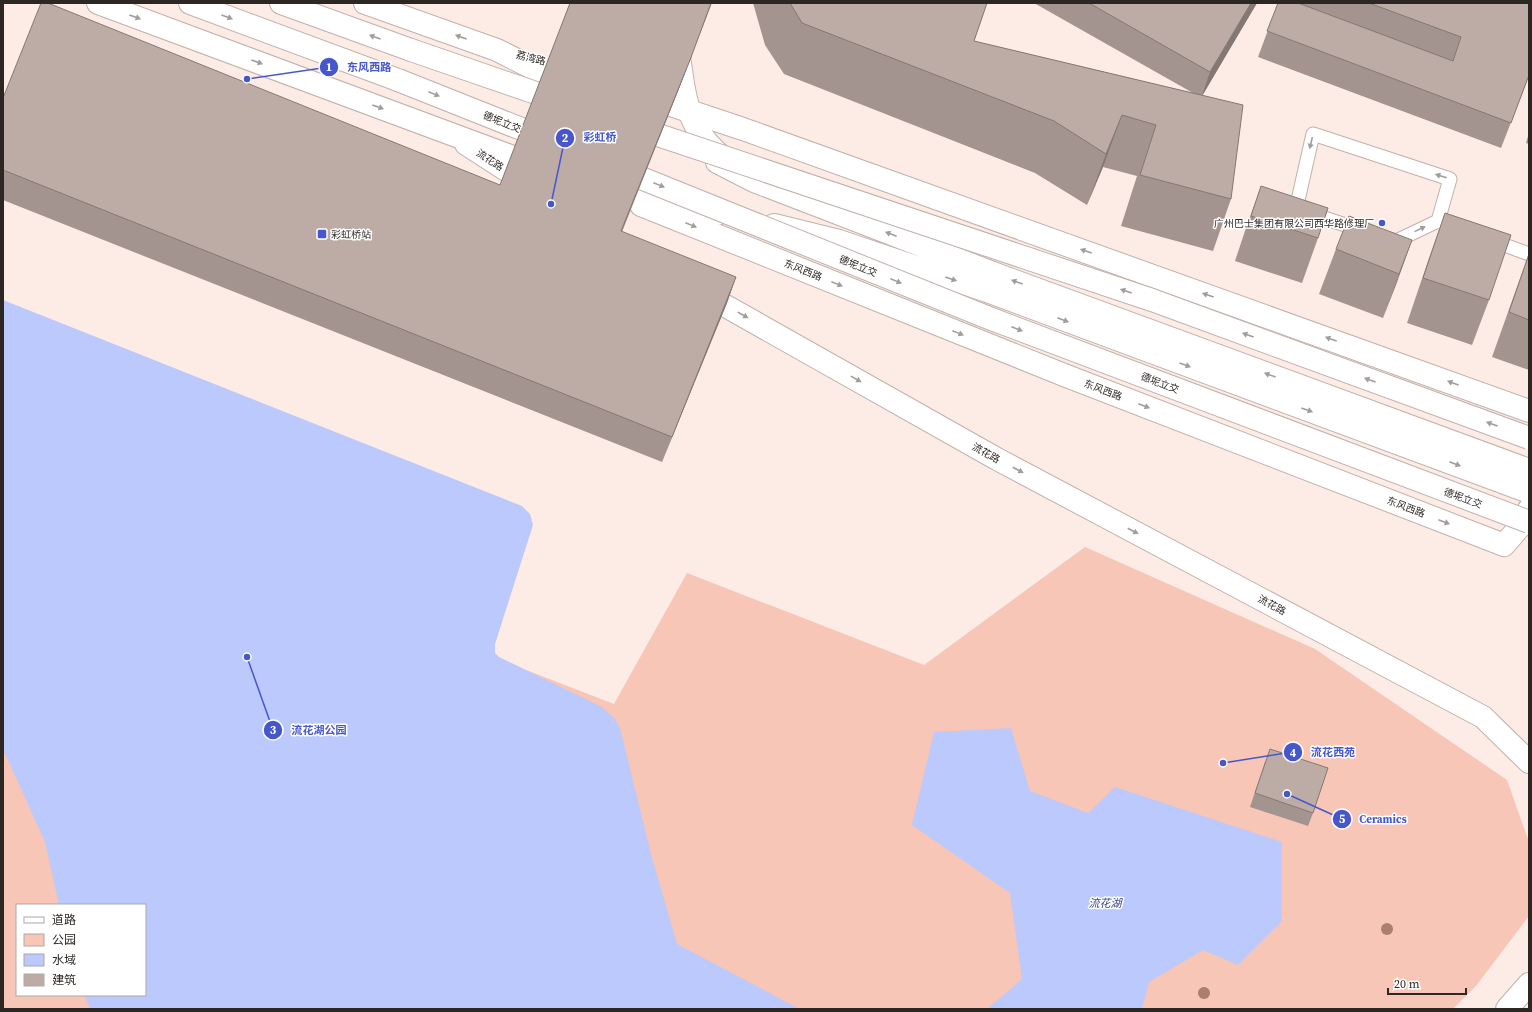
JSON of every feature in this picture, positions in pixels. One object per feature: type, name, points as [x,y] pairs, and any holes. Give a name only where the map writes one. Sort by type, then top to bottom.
[{"type":"main road","points":[[98,3],[557,173]]},
{"type":"main road","name":"德坭立交","points":[[190,3],[398,80],[564,147]]},
{"type":"main road","points":[[281,3],[588,95],[497,50],[365,3]]},
{"type":"main road","points":[[685,3],[678,31],[679,56],[688,110],[704,138],[715,151],[754,181]]},
{"type":"main road","name":"荔湾路","points":[[497,50],[555,64],[562,62]]},
{"type":"main road","points":[[627,91],[688,110],[1234,304],[1529,411]]},
{"type":"main road","points":[[1529,438],[1152,300],[615,115],[754,181],[990,282],[1529,492]]},
{"type":"main road","name":"流花路","points":[[448,133],[546,196]]},
{"type":"main road","name":"德坭立交","points":[[601,161],[989,318],[1529,522]]},
{"type":"main road","name":"东风西路","points":[[586,184],[1064,375],[1504,545],[1524,522],[1529,509]]},
{"type":"main road","points":[[615,195],[802,231],[990,282],[1529,470]]},
{"type":"main road","name":"流花路","points":[[679,280],[997,459],[1483,717],[1529,762]]},
{"type":"main road","points":[[1507,1009],[1529,984]]},
{"type":"lane","points":[[1438,221],[1450,179],[1313,134],[1296,209],[1396,241],[1438,221],[1529,254]]},
{"type":"green space","points":[[3,303],[461,645],[614,704],[687,573],[924,665],[1085,547],[1315,649],[1507,780],[1529,842],[1529,916],[1476,986],[1453,1009],[3,1009]]},
{"type":"water","points":[[3,300],[522,506],[530,514],[533,525],[495,644],[495,653],[499,657],[602,707],[615,719],[620,728],[652,858],[677,944],[800,1009],[90,1009],[85,996],[146,996],[146,904],[59,904],[45,842],[3,749]]},
{"type":"water","name":"流花湖","points":[[1011,728],[1030,791],[1088,813],[1115,787],[1282,842],[1282,921],[1238,965],[1203,950],[1149,982],[1142,1009],[987,1009],[1022,979],[1010,893],[912,825],[934,732]]},
{"type":"building","name":"彩虹桥站","points":[[41,3],[48,3],[500,185],[570,3],[711,3],[690,60],[621,231],[736,277],[672,437],[3,170],[3,98]]},
{"type":"building","points":[[790,3],[987,3],[974,41],[1243,105],[1231,199],[1140,175],[1156,125],[1122,115],[1106,154],[1054,121],[802,23]]},
{"type":"building","points":[[1089,3],[1251,3],[1210,72]]},
{"type":"building","points":[[1278,3],[1298,3],[1453,61],[1461,37],[1369,3],[1529,3],[1529,75],[1511,123],[1267,31]]},
{"type":"building","points":[[1261,186],[1328,208],[1318,238],[1251,216]]},
{"type":"building","points":[[1445,213],[1511,235],[1489,300],[1423,278]]},
{"type":"building","points":[[1349,216],[1412,240],[1399,274],[1336,249]]},
{"type":"building","points":[[1529,254],[1529,320],[1509,312]]},
{"type":"building","points":[[1270,749],[1328,768],[1313,813],[1255,793]]},
{"type":"place","name":"东风西路","points":[[247,79]]},
{"type":"place","name":"彩虹桥","points":[[551,204]]},
{"type":"place","name":"广州巴士集团有限公司西华路修理厂","points":[[1382,223]]},
{"type":"place","name":"彩虹桥站","points":[[322,234]]},
{"type":"place","name":"流花湖公园","points":[[247,657]]},
{"type":"place","name":"流花西苑","points":[[1223,763]]},
{"type":"place","name":"Ceramics","points":[[1287,794]]}]
